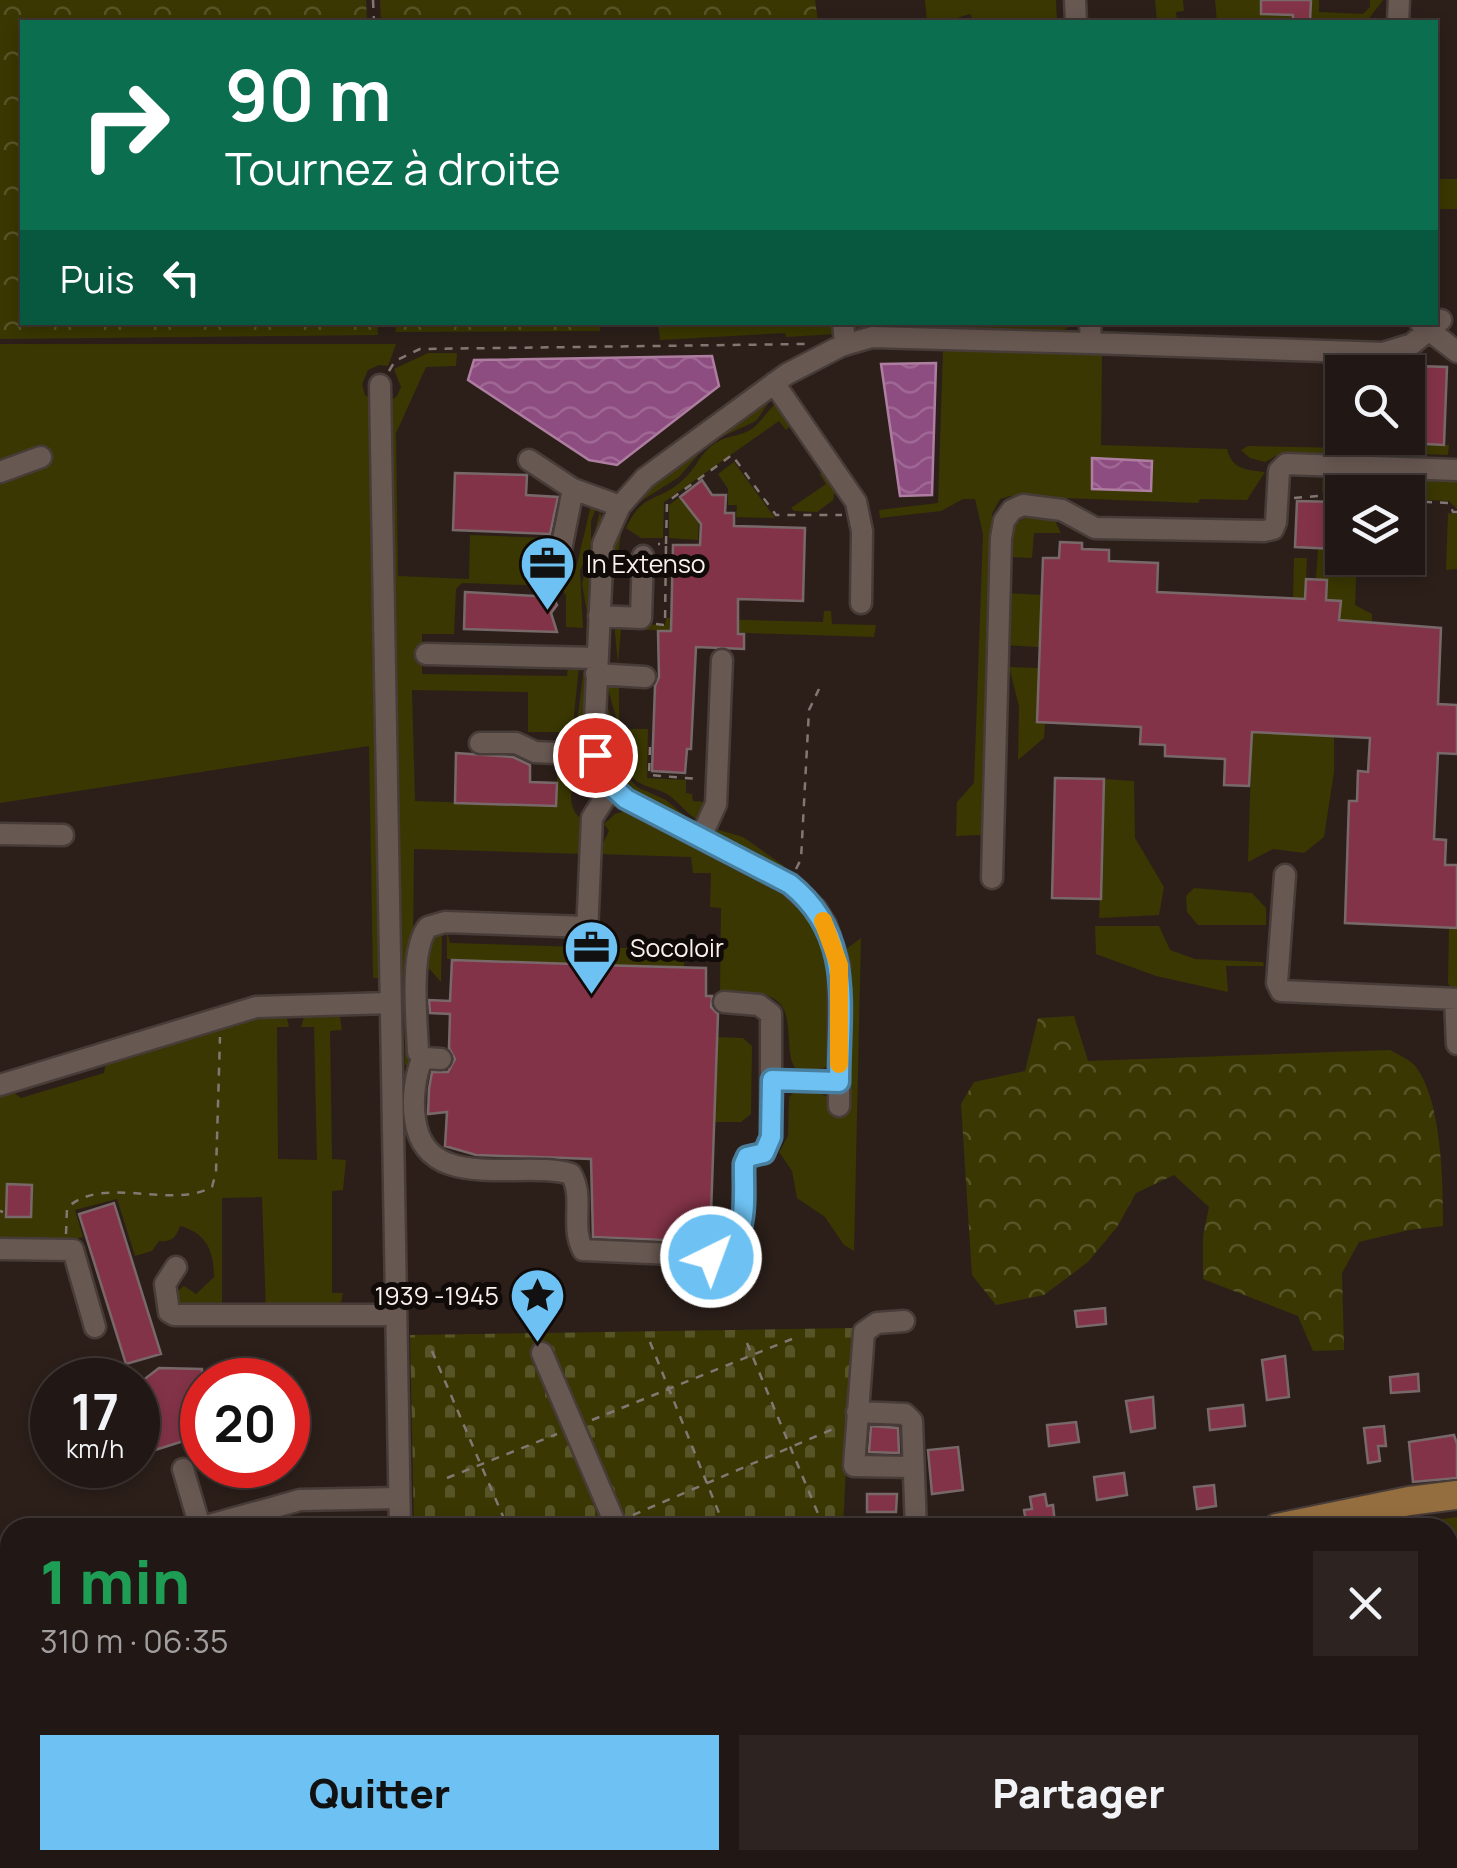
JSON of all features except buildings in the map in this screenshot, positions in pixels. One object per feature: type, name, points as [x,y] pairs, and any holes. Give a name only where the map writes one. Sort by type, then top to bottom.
[{"type":"main road","points":[[1326,1518],[1457,1495]]},
{"type":"main road","points":[[1366,1518],[1457,1508]]},
{"type":"street","points":[[843,325],[845,345]]},
{"type":"street","points":[[839,1106],[839,965],[816,909],[790,884],[626,799],[611,788],[598,769],[596,666],[603,544],[620,506],[645,478],[774,384],[845,345],[872,337],[1090,330],[1383,353],[1412,344],[1436,325],[1457,352]]},
{"type":"street","points":[[774,384],[856,502],[862,531],[860,603]]},
{"type":"street","points":[[380,385],[400,1518]]},
{"type":"street","points":[[0,472],[41,457]]},
{"type":"street","points":[[529,460],[572,489],[620,506]]},
{"type":"street","points":[[992,878],[1001,538],[1004,521],[1022,505],[1062,510],[1095,528],[1264,531],[1276,522],[1279,471],[1286,464],[1457,470]]},
{"type":"street","points":[[558,566],[572,489]]},
{"type":"street","points":[[599,616],[641,618],[643,556]]},
{"type":"street","points":[[426,654],[596,666],[646,678]]},
{"type":"street","points":[[701,837],[716,804],[722,660]]},
{"type":"street","points":[[480,743],[516,743],[535,752],[595,755]]},
{"type":"street","points":[[586,957],[592,818],[611,788]]},
{"type":"street","points":[[0,834],[63,835]]},
{"type":"street","points":[[1284,875],[1277,983],[1281,991],[1456,999],[1457,1044]]},
{"type":"street","points":[[588,927],[445,922],[428,927],[420,945],[416,1002],[418,1052],[432,1058],[418,1068],[414,1107],[424,1148],[453,1166],[571,1174],[579,1197],[577,1238],[583,1250],[711,1257],[730,1249],[741,1230],[744,1164],[747,1157],[764,1153],[769,1145],[771,1014],[759,1005],[724,1002]]},
{"type":"street","points":[[0,1086],[256,1007],[389,1003]]},
{"type":"street","points":[[772,1080],[839,1082]]},
{"type":"street","points":[[0,1249],[73,1250],[95,1327]]},
{"type":"street","points":[[176,1267],[165,1284],[167,1306],[174,1315],[395,1315]]},
{"type":"street","points":[[904,1321],[877,1323],[864,1332],[854,1466],[913,1467]]},
{"type":"street","points":[[542,1353],[613,1518]]},
{"type":"street","points":[[856,1412],[905,1414],[912,1421],[916,1518]]},
{"type":"street","points":[[189,1488],[197,1518]]},
{"type":"street","points":[[233,1518],[300,1500],[399,1498]]},
{"type":"path","points":[[380,385],[396,360],[420,349],[608,349],[804,342],[818,358]]},
{"type":"path","points":[[666,544],[667,502],[732,455],[776,515],[858,515]]},
{"type":"path","points":[[1278,498],[1325,496]]},
{"type":"path","points":[[1425,502],[1448,503],[1457,512]]},
{"type":"path","points":[[790,884],[801,859],[808,710],[820,689]]},
{"type":"path","points":[[650,746],[648,775],[717,780]]},
{"type":"path","points":[[67,1250],[65,1214],[79,1199],[108,1193],[189,1194],[212,1186],[216,1172],[221,1018]]},
{"type":"path","points":[[447,1478],[792,1339]]},
{"type":"path","points":[[650,1342],[721,1518]]},
{"type":"path","points":[[747,1343],[820,1518]]},
{"type":"path","points":[[432,1351],[504,1518]]},
{"type":"path","points":[[631,1518],[832,1428]]},
{"type":"green space","points":[[0,0],[366,0],[367,20],[20,20],[20,325],[377,325],[378,335],[0,339]]},
{"type":"green space","points":[[380,0],[815,0],[818,20],[381,20]]},
{"type":"green space","points":[[925,0],[1056,0],[1057,20],[973,20],[970,14],[950,20],[927,20]]},
{"type":"green space","points":[[1155,0],[1183,0],[1184,11],[1176,12],[1177,20],[1157,20]]},
{"type":"green space","points":[[1215,0],[1261,0],[1292,15],[1293,20],[1217,20]]},
{"type":"green space","points":[[1312,0],[1319,0],[1319,12],[1363,14],[1370,7],[1370,0],[1383,0],[1368,20],[1310,20]]},
{"type":"green space","points":[[1438,179],[1457,179],[1457,209],[1438,209]]},
{"type":"green space","points":[[395,325],[599,325],[600,331],[396,332]]},
{"type":"green space","points":[[658,325],[834,325],[835,334],[786,337],[785,333],[660,340]]},
{"type":"green space","points":[[856,325],[1071,325],[1061,332],[852,328]]},
{"type":"green space","points":[[0,344],[396,344],[388,366],[368,370],[362,384],[365,395],[377,404],[385,978],[373,978],[369,746],[0,803]]},
{"type":"green space","points":[[943,350],[1102,355],[1101,445],[1227,449],[1240,467],[1265,472],[1247,500],[1200,499],[1198,503],[1010,496],[1000,499],[992,514],[981,835],[956,836],[957,802],[974,783],[983,534],[975,499],[963,499],[941,511],[880,518],[879,510],[938,503]]},
{"type":"green space","points":[[428,353],[457,353],[456,366],[426,367],[396,433],[398,576],[469,579],[470,535],[548,538],[547,569],[576,569],[592,501],[597,506],[591,521],[591,545],[580,571],[583,628],[566,627],[566,595],[558,586],[462,583],[456,589],[454,634],[422,634],[422,674],[567,676],[568,666],[579,667],[574,715],[579,745],[565,746],[565,732],[528,732],[528,692],[412,690],[415,801],[556,806],[557,774],[563,775],[564,761],[579,764],[571,801],[583,820],[583,854],[414,849],[412,1052],[416,1065],[405,1065],[404,978],[396,977],[386,404],[401,387],[394,369]]},
{"type":"green space","points":[[769,402],[756,421],[717,439],[679,477],[633,506],[622,527],[611,602],[608,600],[612,548],[627,513],[642,495],[660,477],[680,461],[761,403]]},
{"type":"green space","points":[[774,405],[793,423],[786,430],[779,421],[664,502],[663,538],[641,538],[626,528],[639,508],[684,479],[710,447],[752,429]]},
{"type":"green space","points":[[1425,444],[1449,445],[1448,455],[1425,454]]},
{"type":"green space","points":[[1248,446],[1325,448],[1325,455],[1343,455],[1276,456],[1265,462],[1250,458],[1241,450]]},
{"type":"green space","points":[[734,462],[775,518],[736,517],[737,505],[728,505],[728,489],[718,474]]},
{"type":"green space","points":[[819,473],[828,475],[836,486],[833,500],[817,512],[794,511],[791,508],[826,484]]},
{"type":"green space","points":[[1323,473],[1356,475],[1325,475],[1322,493]]},
{"type":"green space","points":[[1425,477],[1457,478],[1457,509],[1449,501],[1425,500]]},
{"type":"green space","points":[[680,497],[699,521],[698,540],[669,538],[669,505]]},
{"type":"green space","points":[[600,511],[603,525],[590,640],[586,639],[582,584]]},
{"type":"green space","points":[[1448,513],[1457,514],[1457,569],[1446,570]]},
{"type":"green space","points":[[1031,514],[1052,515],[1061,533],[1034,533],[1032,558],[1013,557],[1010,584],[1005,584],[1012,526]]},
{"type":"green space","points":[[1318,549],[1325,549],[1325,575],[1356,575],[1355,605],[1372,614],[1372,621],[1339,620],[1340,601],[1325,600],[1316,580]]},
{"type":"green space","points":[[1294,558],[1307,558],[1305,599],[1293,598]]},
{"type":"green space","points":[[1005,593],[1042,595],[1040,647],[1003,645]]},
{"type":"green space","points":[[824,611],[831,611],[832,624],[876,625],[874,637],[621,629],[618,664],[614,623],[665,625],[666,618],[823,622]]},
{"type":"green space","points":[[584,667],[589,668],[583,742],[578,715]]},
{"type":"green space","points":[[1009,667],[1039,668],[1037,722],[1045,723],[1044,738],[1018,760],[1019,706]]},
{"type":"green space","points":[[608,684],[619,684],[619,729],[648,729],[647,778],[686,780],[686,793],[709,808],[700,821],[670,796],[638,782],[624,768]]},
{"type":"green space","points":[[604,696],[611,717],[616,764],[637,787],[666,800],[693,823],[650,800],[622,778],[608,746]]},
{"type":"green space","points":[[1252,732],[1334,737],[1334,772],[1324,837],[1304,853],[1273,849],[1248,862]]},
{"type":"green space","points":[[1104,779],[1134,781],[1135,838],[1164,887],[1159,915],[1099,918]]},
{"type":"green space","points":[[625,811],[635,812],[778,885],[806,911],[833,968],[833,1060],[824,1068],[806,1073],[793,1065],[788,1024],[776,1000],[761,994],[720,991],[721,908],[710,907],[711,873],[693,873],[691,857],[598,854],[609,831],[604,824]]},
{"type":"green space","points":[[712,828],[743,837],[784,866],[711,831]]},
{"type":"green space","points":[[1194,888],[1252,893],[1266,908],[1266,925],[1198,925],[1187,912],[1186,896]]},
{"type":"green space","points":[[1095,926],[1159,926],[1170,950],[1195,959],[1263,962],[1264,966],[1226,966],[1228,992],[1156,976],[1096,954]]},
{"type":"green space","points":[[1449,928],[1457,928],[1457,994],[1448,984]]},
{"type":"green space","points":[[442,931],[441,982],[425,964],[432,938]]},
{"type":"green space","points":[[447,931],[450,943],[579,947],[577,964],[447,959]]},
{"type":"green space","points":[[861,938],[854,1251],[844,1245],[825,1217],[797,1198],[792,1171],[779,1152],[788,1136],[789,1097],[797,1090],[820,1093],[849,1109],[849,978],[845,950]]},
{"type":"green space","points":[[593,947],[685,950],[684,968],[593,965]]},
{"type":"green space","points":[[276,1013],[286,1014],[289,1027],[277,1027],[278,1159],[317,1160],[314,1027],[301,1027],[305,1014],[340,1017],[342,1030],[330,1031],[332,1159],[346,1160],[343,1190],[332,1191],[332,1293],[343,1293],[340,1308],[266,1311],[262,1197],[222,1198],[222,1307],[175,1305],[175,1293],[184,1286],[196,1294],[214,1277],[210,1252],[203,1239],[180,1226],[173,1238],[159,1241],[152,1251],[135,1256],[117,1199],[75,1210],[83,1237],[61,1243],[0,1240],[0,1097],[13,1092],[21,1098],[104,1073],[106,1062]]},
{"type":"green space","points":[[1074,1016],[1088,1061],[1390,1050],[1416,1067],[1425,1082],[1436,1121],[1443,1226],[1359,1242],[1342,1273],[1344,1350],[1313,1351],[1298,1316],[1203,1279],[1203,1236],[1209,1207],[1174,1175],[1136,1193],[1117,1227],[1088,1262],[1044,1295],[996,1305],[972,1275],[961,1104],[974,1082],[1025,1071],[1038,1018]]},
{"type":"green space","points":[[717,1037],[743,1038],[752,1046],[751,1114],[741,1122],[714,1122]]},
{"type":"green space","points":[[853,1328],[843,1518],[414,1518],[410,1335]]},
{"type":"water","points":[[712,356],[719,386],[617,465],[589,460],[468,380],[474,360]]},
{"type":"water","points":[[936,363],[932,495],[900,496],[881,364]]},
{"type":"water","points":[[1092,458],[1152,461],[1151,491],[1092,489]]},
{"type":"slow traffic","points":[[823,921],[839,965],[839,1064]]},
{"type":"place","name":"In Extenso","points":[[547,612]]},
{"type":"place","name":"Socoloir","points":[[591,996]]},
{"type":"place","name":"1939 -1945","points":[[538,1344]]},
{"type":"route","points":[[595,755],[604,779],[626,799],[790,884],[805,896],[826,925],[836,950],[839,1082],[772,1080],[771,1137],[764,1153],[747,1157],[744,1164],[739,1237],[723,1254],[711,1257]]}]
